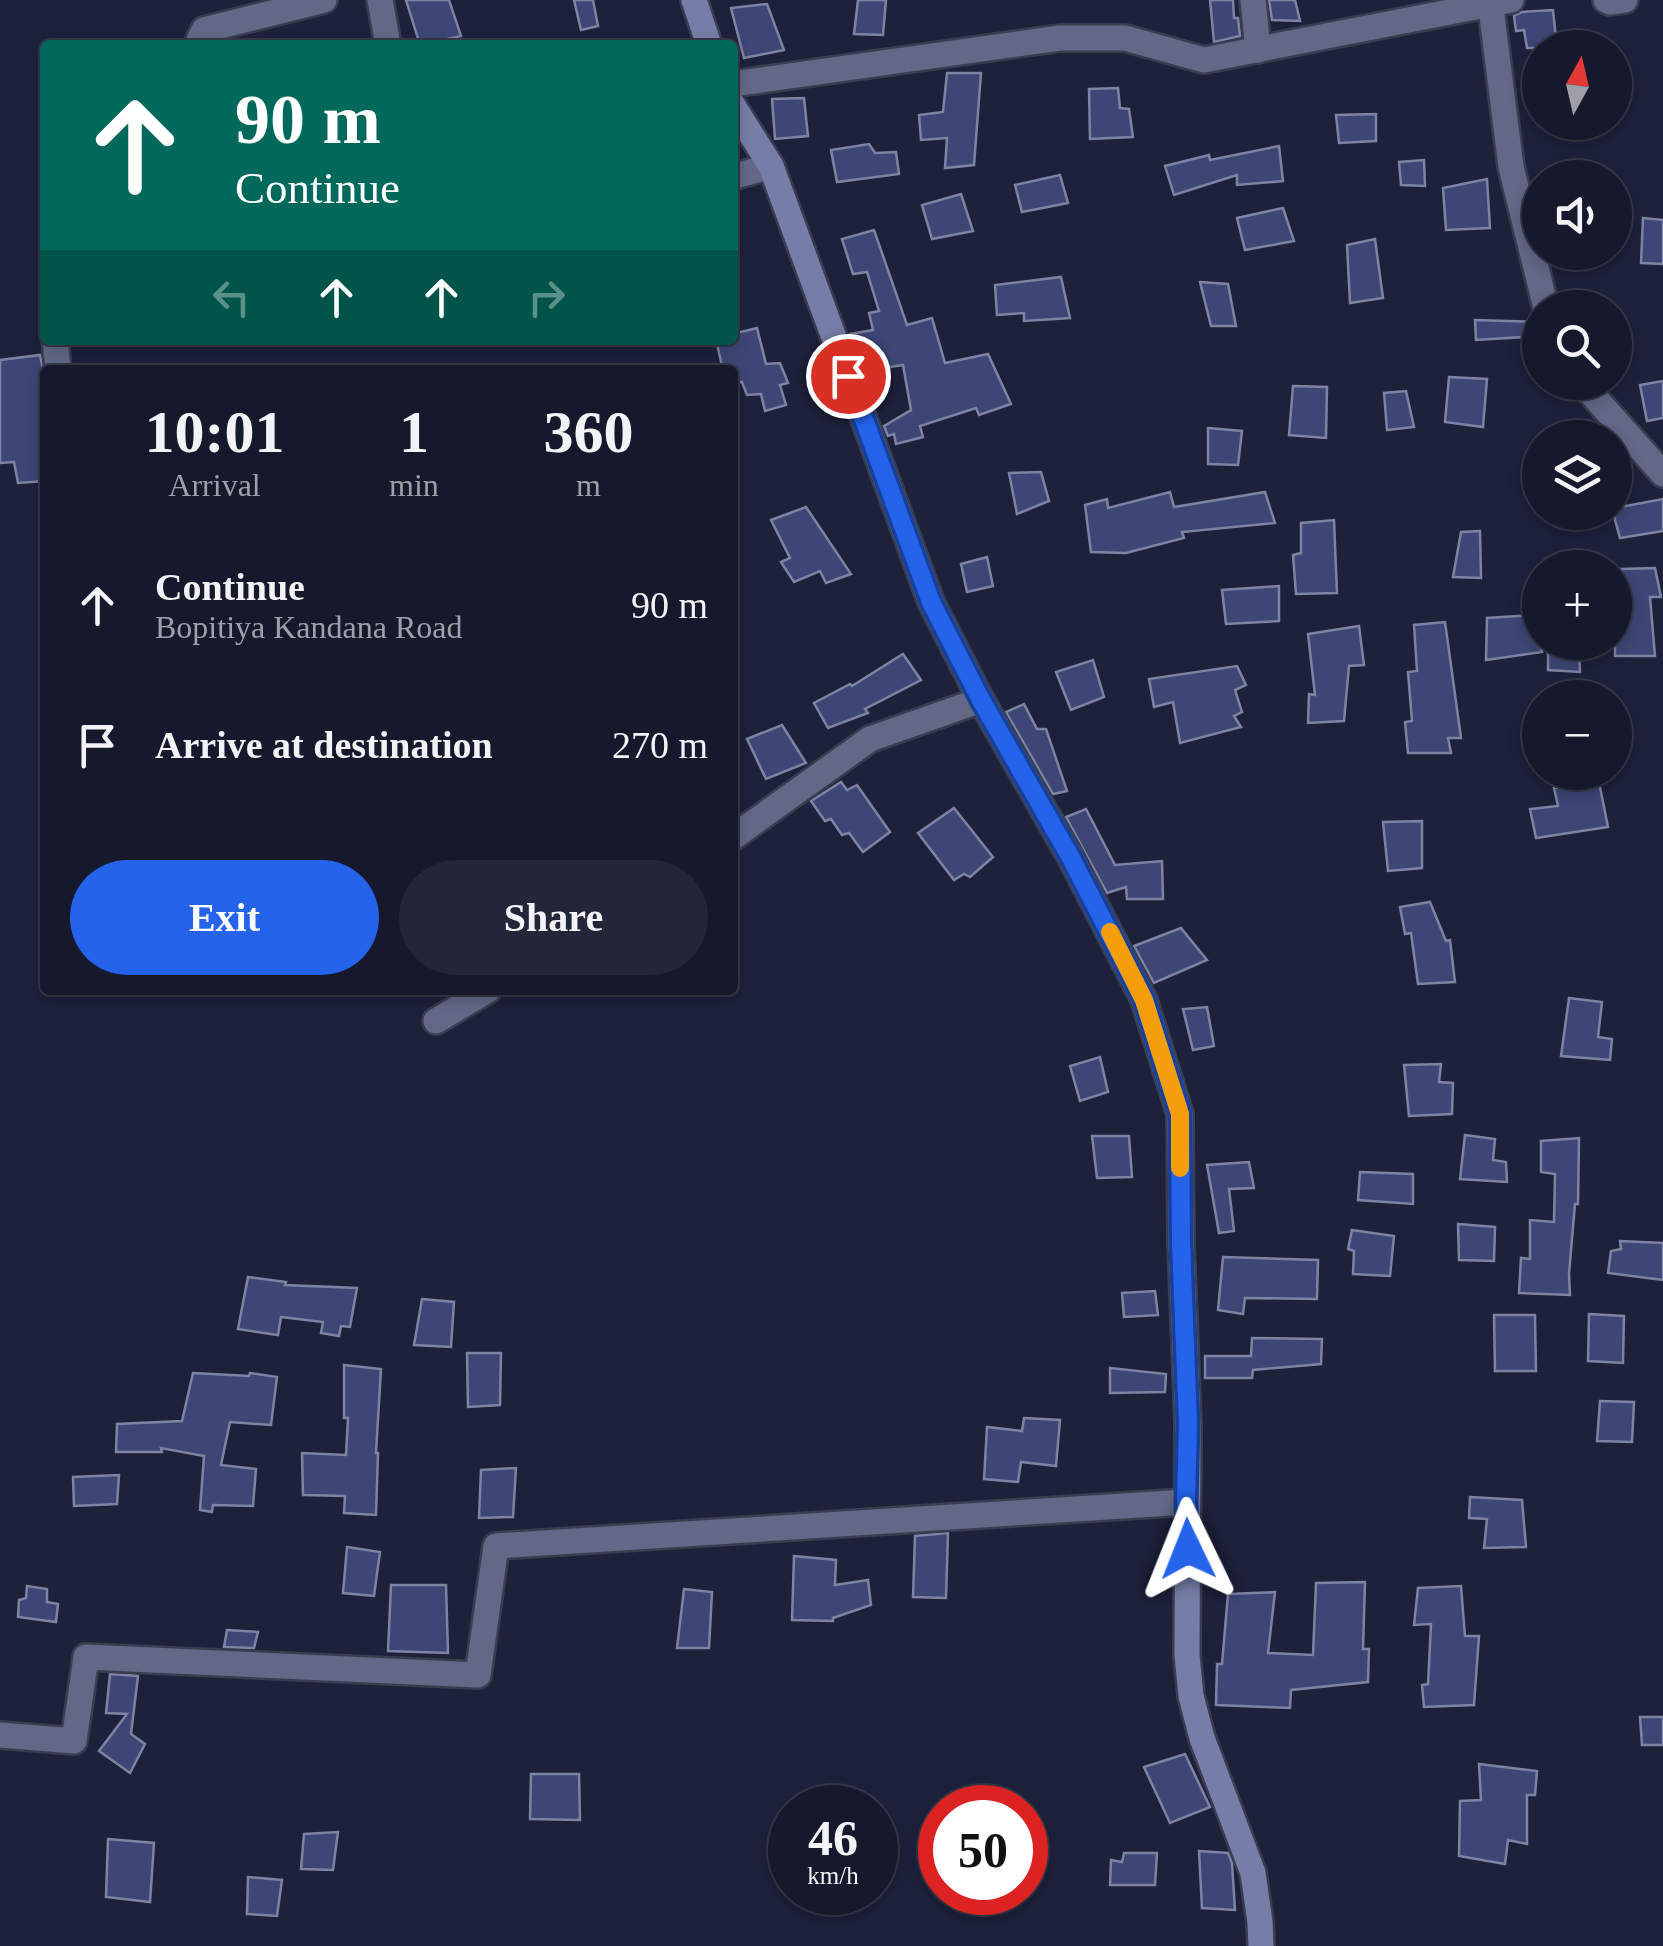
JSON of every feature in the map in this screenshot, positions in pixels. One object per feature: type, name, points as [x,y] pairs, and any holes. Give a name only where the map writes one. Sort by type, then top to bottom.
[{"type":"main road","points":[[694,0],[707,40]]},
{"type":"main road","points":[[738,114],[770,166],[931,602],[1144,1000],[1180,1114],[1190,1696],[1253,1873],[1261,1946]]},
{"type":"street","points":[[199,40],[204,30],[324,0]]},
{"type":"street","points":[[380,0],[387,40]]},
{"type":"street","points":[[1253,0],[1258,50]]},
{"type":"street","points":[[1606,0],[1625,0]]},
{"type":"street","points":[[738,83],[1060,38],[1125,38],[1204,60],[1497,2],[1511,167],[1542,290]]},
{"type":"street","points":[[738,175],[770,166]]},
{"type":"street","points":[[1597,400],[1663,474]]},
{"type":"street","points":[[738,834],[870,739],[981,700]]},
{"type":"street","points":[[436,1021],[480,995]]},
{"type":"street","points":[[0,1735],[74,1741],[86,1657],[478,1675],[496,1546],[1186,1502]]},
{"type":"building","points":[[406,0],[449,0],[461,36],[418,40]]},
{"type":"building","points":[[574,0],[593,0],[598,26],[581,30]]},
{"type":"building","points":[[858,0],[886,0],[883,35],[854,34]]},
{"type":"building","points":[[1210,0],[1233,0],[1240,36],[1214,42]]},
{"type":"building","points":[[1269,0],[1295,0],[1300,21],[1272,20]]},
{"type":"building","points":[[767,4],[784,50],[744,58],[731,8]]},
{"type":"building","points":[[1553,10],[1555,30],[1516,31],[1514,16]]},
{"type":"building","points":[[947,73],[981,73],[974,165],[945,168],[947,138],[921,140],[919,115],[943,112]]},
{"type":"building","points":[[1118,88],[1120,108],[1129,109],[1133,137],[1090,139],[1089,89]]},
{"type":"building","points":[[804,98],[808,136],[775,139],[772,99]]},
{"type":"building","points":[[1376,114],[1376,141],[1339,143],[1336,115]]},
{"type":"building","points":[[869,144],[875,153],[896,152],[899,174],[837,182],[831,150]]},
{"type":"building","points":[[1279,146],[1283,181],[1237,185],[1237,175],[1174,195],[1165,166],[1209,155],[1210,160]]},
{"type":"building","points":[[1424,160],[1425,186],[1401,185],[1399,162]]},
{"type":"building","points":[[1060,175],[1068,203],[1022,212],[1015,185]]},
{"type":"building","points":[[1487,179],[1490,228],[1446,230],[1443,188]]},
{"type":"building","points":[[961,194],[973,231],[932,239],[922,205]]},
{"type":"building","points":[[1283,208],[1294,241],[1245,250],[1237,218]]},
{"type":"building","points":[[1643,218],[1663,220],[1663,264],[1641,263]]},
{"type":"building","points":[[874,230],[907,325],[932,318],[945,363],[988,354],[1011,404],[979,415],[976,408],[920,426],[923,437],[896,444],[894,434],[888,436],[884,426],[911,410],[903,365],[864,371],[850,334],[873,330],[869,313],[879,311],[867,272],[853,274],[842,239]]},
{"type":"building","points":[[1375,239],[1383,298],[1350,303],[1347,245]]},
{"type":"building","points":[[1061,277],[1070,318],[1024,321],[1024,313],[997,315],[995,285]]},
{"type":"building","points":[[1200,282],[1228,284],[1236,326],[1211,326]]},
{"type":"building","points":[[1475,320],[1522,321],[1522,337],[1476,340]]},
{"type":"building","points":[[757,328],[766,364],[780,363],[788,383],[780,385],[786,405],[765,411],[761,394],[747,395],[742,382],[738,383],[738,365],[722,365],[717,345],[738,345],[738,333]]},
{"type":"building","points":[[40,355],[40,481],[18,483],[14,462],[0,463],[0,360]]},
{"type":"building","points":[[1449,377],[1487,379],[1483,427],[1445,422]]},
{"type":"building","points":[[1663,381],[1663,418],[1647,421],[1640,385]]},
{"type":"building","points":[[1293,386],[1327,387],[1326,438],[1289,435]]},
{"type":"building","points":[[1406,391],[1414,427],[1387,430],[1384,393]]},
{"type":"building","points":[[1208,428],[1242,431],[1238,465],[1208,464]]},
{"type":"building","points":[[1041,472],[1049,501],[1017,514],[1009,473]]},
{"type":"building","points":[[1170,492],[1174,507],[1265,492],[1275,523],[1182,532],[1184,538],[1126,553],[1091,552],[1085,505],[1107,499],[1108,508]]},
{"type":"building","points":[[1663,499],[1663,531],[1620,538],[1618,530],[1632,530],[1632,505]]},
{"type":"building","points":[[806,507],[851,574],[826,583],[820,571],[794,582],[781,562],[790,558],[771,520]]},
{"type":"building","points":[[1334,520],[1337,593],[1296,594],[1293,555],[1301,553],[1301,523]]},
{"type":"building","points":[[1480,531],[1481,578],[1453,577],[1461,532]]},
{"type":"building","points":[[987,557],[993,586],[967,592],[961,564]]},
{"type":"building","points":[[1655,568],[1661,597],[1650,597],[1655,656],[1632,656],[1632,569]]},
{"type":"building","points":[[1279,586],[1279,621],[1226,624],[1222,590]]},
{"type":"building","points":[[1522,616],[1522,655],[1486,660],[1487,618]]},
{"type":"building","points":[[1445,622],[1461,738],[1448,738],[1451,753],[1408,753],[1405,722],[1412,721],[1408,672],[1417,671],[1414,625]]},
{"type":"building","points":[[1359,626],[1364,665],[1349,666],[1344,721],[1308,723],[1309,694],[1315,695],[1308,634]]},
{"type":"building","points":[[903,654],[921,680],[865,709],[868,713],[828,728],[814,703],[852,686]]},
{"type":"building","points":[[1093,660],[1104,697],[1071,710],[1056,672]]},
{"type":"building","points":[[1548,660],[1580,660],[1580,672],[1548,670]]},
{"type":"building","points":[[1237,666],[1246,685],[1235,690],[1242,712],[1234,716],[1241,727],[1180,743],[1173,702],[1154,707],[1149,679]]},
{"type":"building","points":[[1024,704],[1037,729],[1046,729],[1067,791],[1053,794],[1006,712]]},
{"type":"building","points":[[782,725],[806,763],[766,779],[747,739]]},
{"type":"building","points":[[841,782],[847,790],[857,785],[890,832],[863,852],[849,833],[842,835],[831,819],[825,821],[811,801]]},
{"type":"building","points":[[1554,790],[1601,790],[1608,827],[1536,838],[1530,809],[1558,806]]},
{"type":"building","points":[[954,808],[993,857],[970,877],[964,874],[954,880],[918,833]]},
{"type":"building","points":[[1086,809],[1115,865],[1162,861],[1163,899],[1127,899],[1126,887],[1107,893],[1066,817]]},
{"type":"building","points":[[1422,821],[1422,868],[1388,871],[1383,822]]},
{"type":"building","points":[[1430,902],[1446,941],[1450,940],[1455,982],[1418,984],[1411,933],[1405,934],[1400,907]]},
{"type":"building","points":[[1181,928],[1207,960],[1154,983],[1134,946]]},
{"type":"building","points":[[1569,998],[1602,1002],[1598,1037],[1612,1039],[1610,1060],[1561,1056]]},
{"type":"building","points":[[1207,1007],[1214,1046],[1193,1050],[1183,1009]]},
{"type":"building","points":[[1100,1057],[1108,1092],[1080,1101],[1070,1066]]},
{"type":"building","points":[[1441,1064],[1439,1082],[1453,1083],[1452,1114],[1409,1116],[1404,1065]]},
{"type":"building","points":[[1465,1135],[1495,1139],[1493,1160],[1506,1162],[1507,1182],[1460,1179]]},
{"type":"building","points":[[1092,1136],[1129,1136],[1132,1177],[1097,1178]]},
{"type":"building","points":[[1579,1138],[1570,1295],[1519,1293],[1521,1258],[1530,1259],[1530,1220],[1554,1222],[1555,1174],[1541,1172],[1541,1141]]},
{"type":"building","points":[[1249,1162],[1254,1188],[1229,1189],[1234,1231],[1219,1233],[1207,1165]]},
{"type":"building","points":[[1360,1172],[1413,1174],[1413,1204],[1358,1200]]},
{"type":"building","points":[[1458,1224],[1495,1227],[1494,1261],[1459,1260]]},
{"type":"building","points":[[1352,1230],[1394,1236],[1390,1276],[1353,1274],[1354,1251],[1348,1249]]},
{"type":"building","points":[[1620,1241],[1663,1243],[1663,1280],[1608,1273],[1611,1251],[1621,1249]]},
{"type":"building","points":[[1223,1257],[1318,1260],[1317,1299],[1245,1298],[1243,1314],[1218,1310]]},
{"type":"building","points":[[248,1277],[286,1282],[285,1285],[357,1288],[350,1327],[341,1326],[339,1336],[321,1333],[323,1322],[281,1317],[278,1335],[238,1329]]},
{"type":"building","points":[[1155,1291],[1158,1315],[1124,1317],[1122,1293]]},
{"type":"building","points":[[422,1299],[454,1302],[451,1347],[414,1345]]},
{"type":"building","points":[[1589,1314],[1624,1316],[1623,1363],[1588,1361]]},
{"type":"building","points":[[1494,1315],[1535,1315],[1536,1371],[1495,1371]]},
{"type":"building","points":[[1252,1338],[1322,1339],[1321,1364],[1253,1370],[1252,1378],[1205,1378],[1205,1356],[1251,1356]]},
{"type":"building","points":[[467,1353],[501,1353],[500,1405],[468,1407]]},
{"type":"building","points":[[344,1365],[381,1369],[376,1515],[344,1513],[345,1496],[303,1495],[302,1453],[346,1455]]},
{"type":"building","points":[[1110,1368],[1166,1374],[1165,1392],[1110,1393]]},
{"type":"building","points":[[193,1373],[277,1377],[271,1425],[230,1422],[221,1465],[256,1469],[253,1506],[213,1505],[212,1512],[200,1510],[204,1456],[161,1448],[162,1452],[116,1452],[117,1424],[182,1421]]},
{"type":"building","points":[[1600,1401],[1634,1402],[1632,1442],[1597,1441]]},
{"type":"building","points":[[1024,1418],[1060,1420],[1056,1466],[1021,1462],[1018,1482],[984,1479],[987,1427],[1022,1431]]},
{"type":"building","points":[[516,1468],[513,1517],[479,1518],[481,1470]]},
{"type":"building","points":[[119,1475],[117,1504],[74,1506],[73,1477]]},
{"type":"building","points":[[1470,1497],[1522,1500],[1526,1547],[1484,1548],[1487,1519],[1469,1518]]},
{"type":"building","points":[[948,1533],[946,1598],[913,1597],[915,1536]]},
{"type":"building","points":[[347,1547],[380,1552],[374,1596],[343,1593]]},
{"type":"building","points":[[794,1556],[836,1560],[835,1585],[868,1580],[871,1605],[833,1621],[792,1620]]},
{"type":"building","points":[[1365,1582],[1363,1649],[1369,1649],[1368,1682],[1291,1690],[1290,1708],[1216,1705],[1217,1664],[1222,1664],[1228,1594],[1275,1592],[1268,1653],[1313,1655],[1316,1583]]},
{"type":"building","points":[[391,1585],[446,1585],[448,1653],[388,1651]]},
{"type":"building","points":[[27,1586],[47,1589],[47,1602],[58,1604],[56,1622],[18,1617],[19,1600],[26,1598]]},
{"type":"building","points":[[1461,1586],[1465,1636],[1479,1636],[1474,1705],[1424,1707],[1422,1685],[1428,1684],[1431,1624],[1414,1625],[1418,1588]]},
{"type":"building","points":[[684,1589],[712,1592],[709,1648],[677,1648]]},
{"type":"building","points":[[227,1630],[258,1632],[254,1648],[224,1647]]},
{"type":"building","points":[[110,1674],[138,1676],[131,1734],[145,1744],[130,1773],[99,1751],[127,1714],[106,1713]]},
{"type":"building","points":[[1640,1717],[1663,1717],[1663,1745],[1642,1745]]},
{"type":"building","points":[[1185,1754],[1210,1807],[1170,1823],[1144,1767]]},
{"type":"building","points":[[1479,1764],[1537,1771],[1535,1795],[1527,1795],[1527,1844],[1508,1840],[1505,1864],[1459,1856],[1460,1801],[1481,1800]]},
{"type":"building","points":[[531,1774],[579,1774],[580,1820],[530,1819]]},
{"type":"building","points":[[338,1832],[333,1870],[301,1869],[304,1834]]},
{"type":"building","points":[[108,1839],[154,1843],[150,1902],[106,1897]]},
{"type":"building","points":[[1199,1851],[1228,1853],[1235,1910],[1202,1908]]},
{"type":"building","points":[[1124,1853],[1157,1853],[1155,1885],[1110,1885],[1111,1860],[1122,1862]]},
{"type":"building","points":[[248,1877],[282,1880],[277,1916],[247,1914]]},
{"type":"slow traffic","points":[[1110,932],[1144,1000],[1180,1114],[1180,1168]]},
{"type":"route","points":[[848,376],[931,602],[1144,1000],[1180,1114],[1188,1549]]}]
